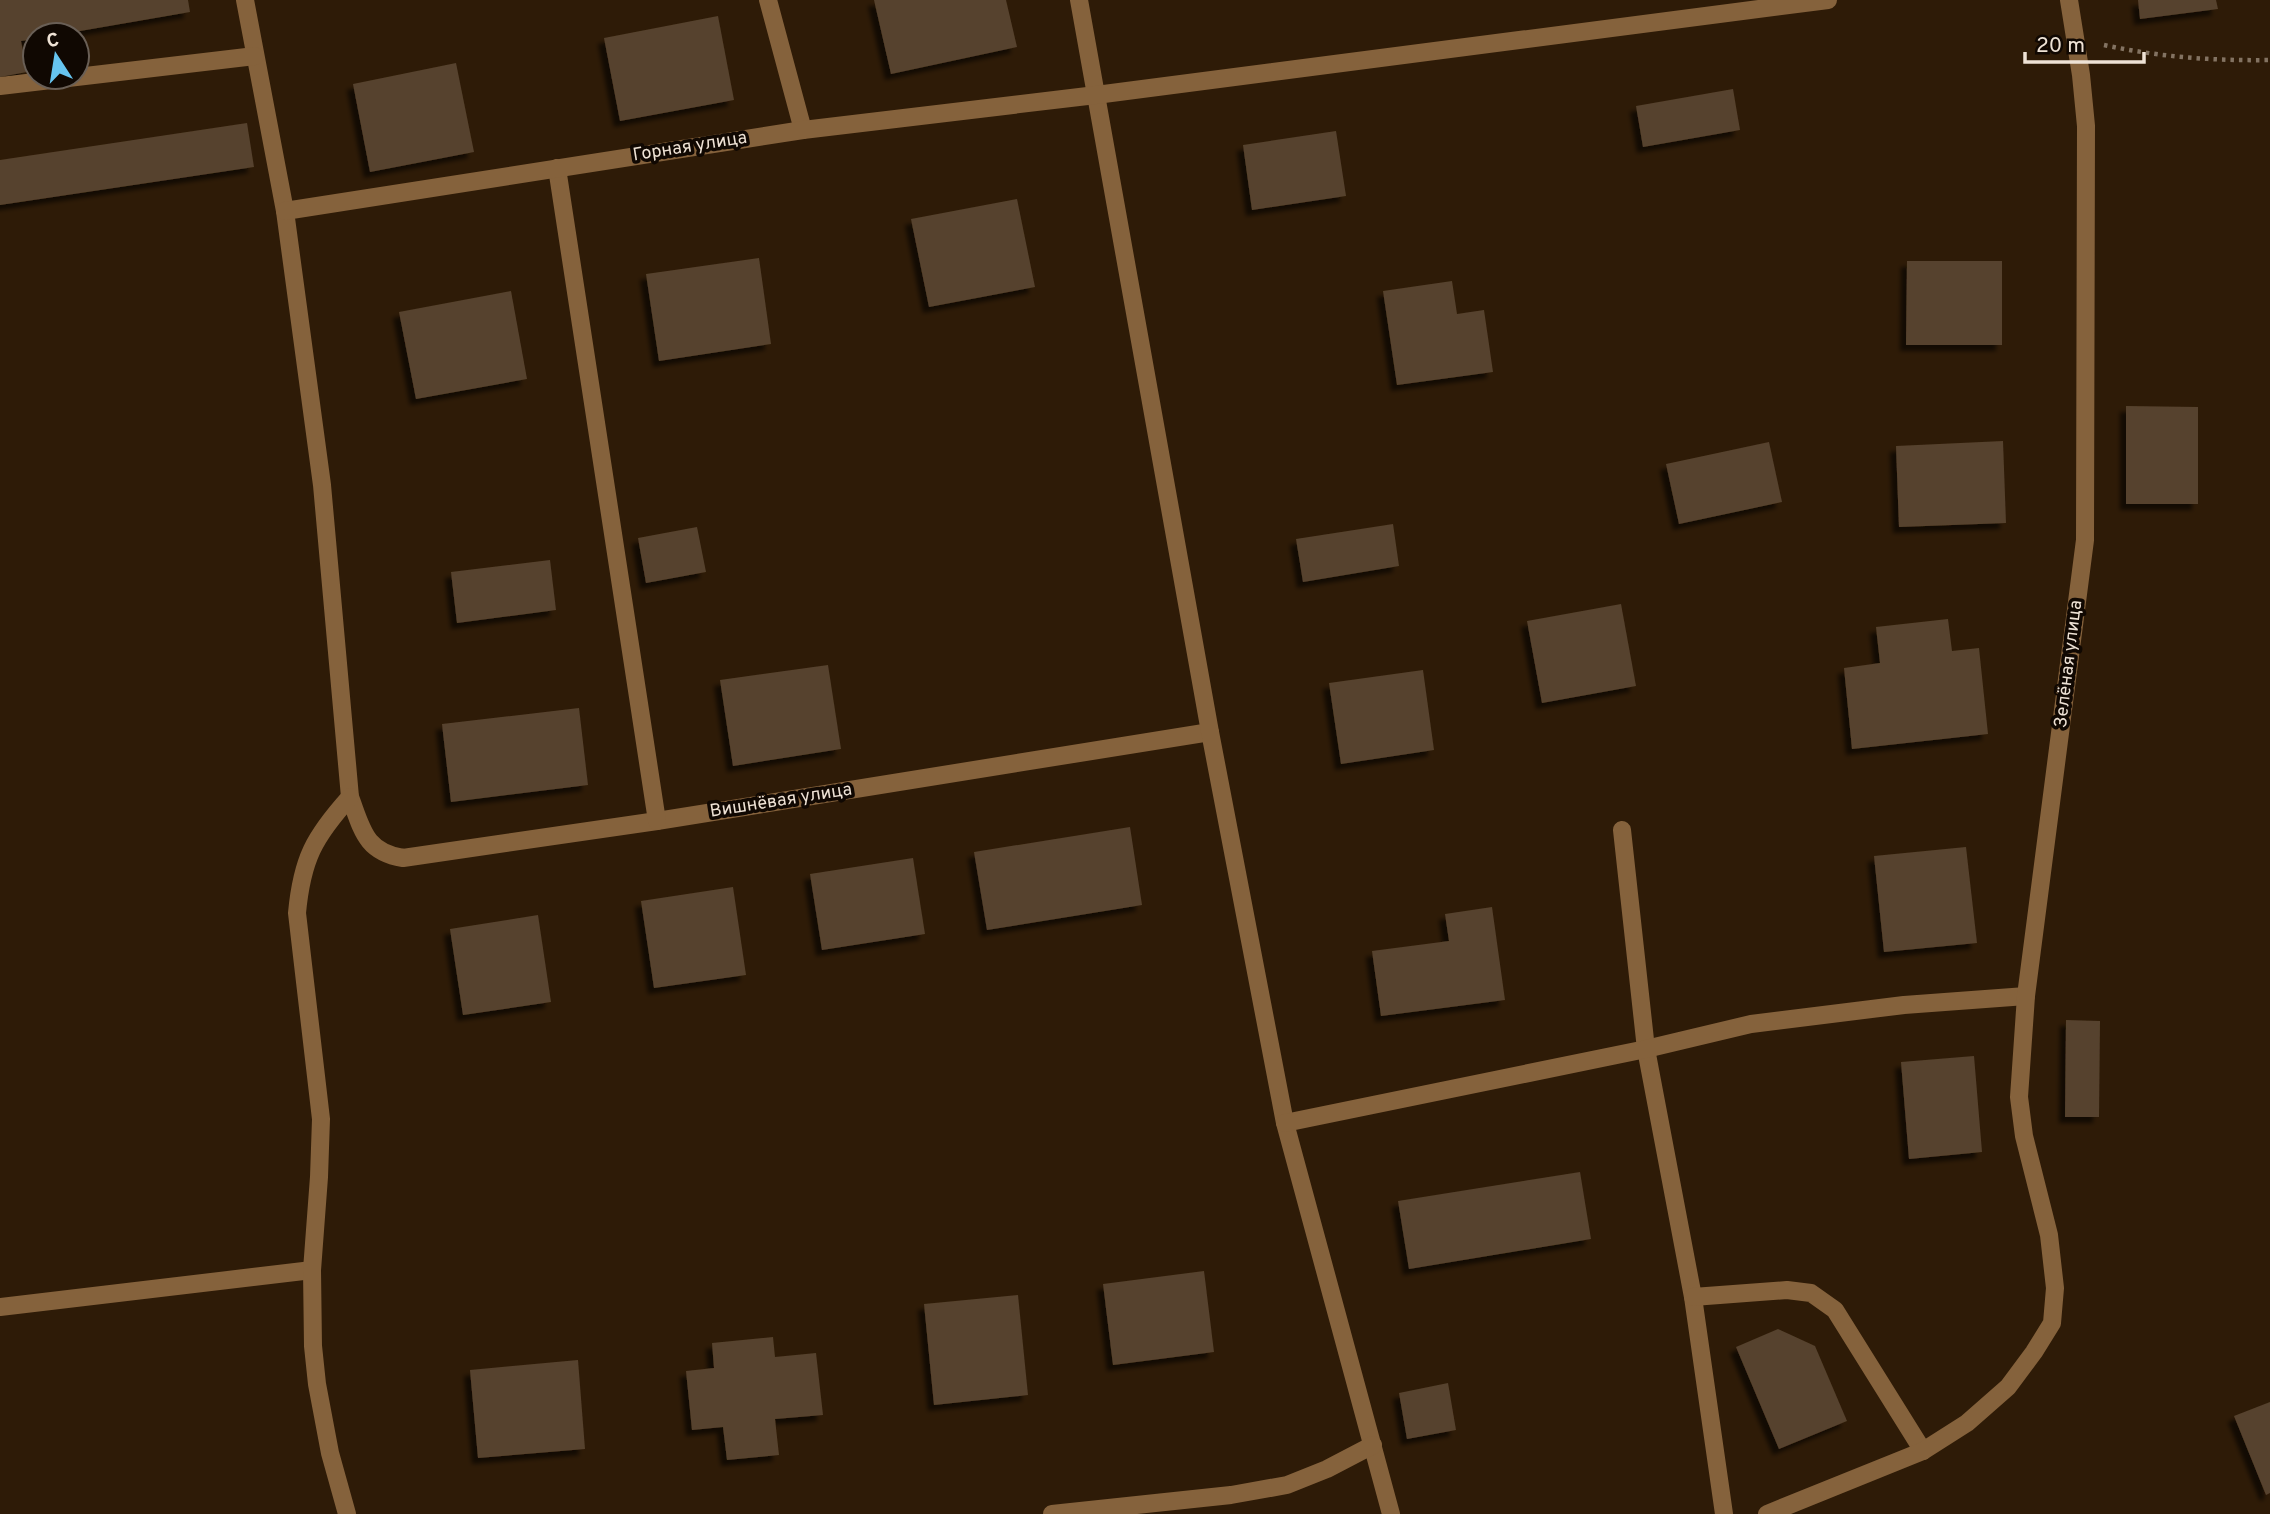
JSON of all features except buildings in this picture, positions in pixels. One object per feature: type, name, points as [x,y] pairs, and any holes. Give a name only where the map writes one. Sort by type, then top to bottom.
[{"type":"street","points":[[245,0],[285,211],[322,485],[350,797],[326,824],[310,851],[300,881],[298,913],[321,1119],[312,1270],[313,1346],[330,1453],[347,1514]]},
{"type":"street","points":[[768,0],[803,130]]},
{"type":"street","points":[[1079,0],[1210,732],[1285,1123],[1391,1514]]},
{"type":"street","name":"Горная улица","points":[[285,211],[803,130],[1096,95],[1828,0]]},
{"type":"street","name":"Зелёная улица","points":[[1923,1451],[1967,1423],[2008,1387],[2052,1323],[2055,1288],[2049,1235],[2024,1136],[2019,1097],[2026,996],[2085,540],[2086,126],[2069,0]]},
{"type":"street","points":[[0,86],[256,56]]},
{"type":"street","points":[[557,169],[657,821]]},
{"type":"street","name":"Вишнёвая улица","points":[[350,797],[362,831],[372,845],[387,855],[403,858],[657,821],[1210,732]]},
{"type":"street","points":[[1622,830],[1646,1049],[1693,1297],[1724,1514]]},
{"type":"street","points":[[1285,1123],[1646,1049],[1751,1024],[1904,1006],[2026,996]]},
{"type":"street","points":[[0,1307],[312,1270]]},
{"type":"street","points":[[1693,1297],[1787,1290],[1811,1293],[1835,1311],[1923,1451],[1774,1512]]},
{"type":"street","points":[[1052,1514],[1287,1485],[1327,1469],[1373,1445]]},
{"type":"path","points":[[2076,39],[2151,55],[2233,61],[2270,60]]}]
